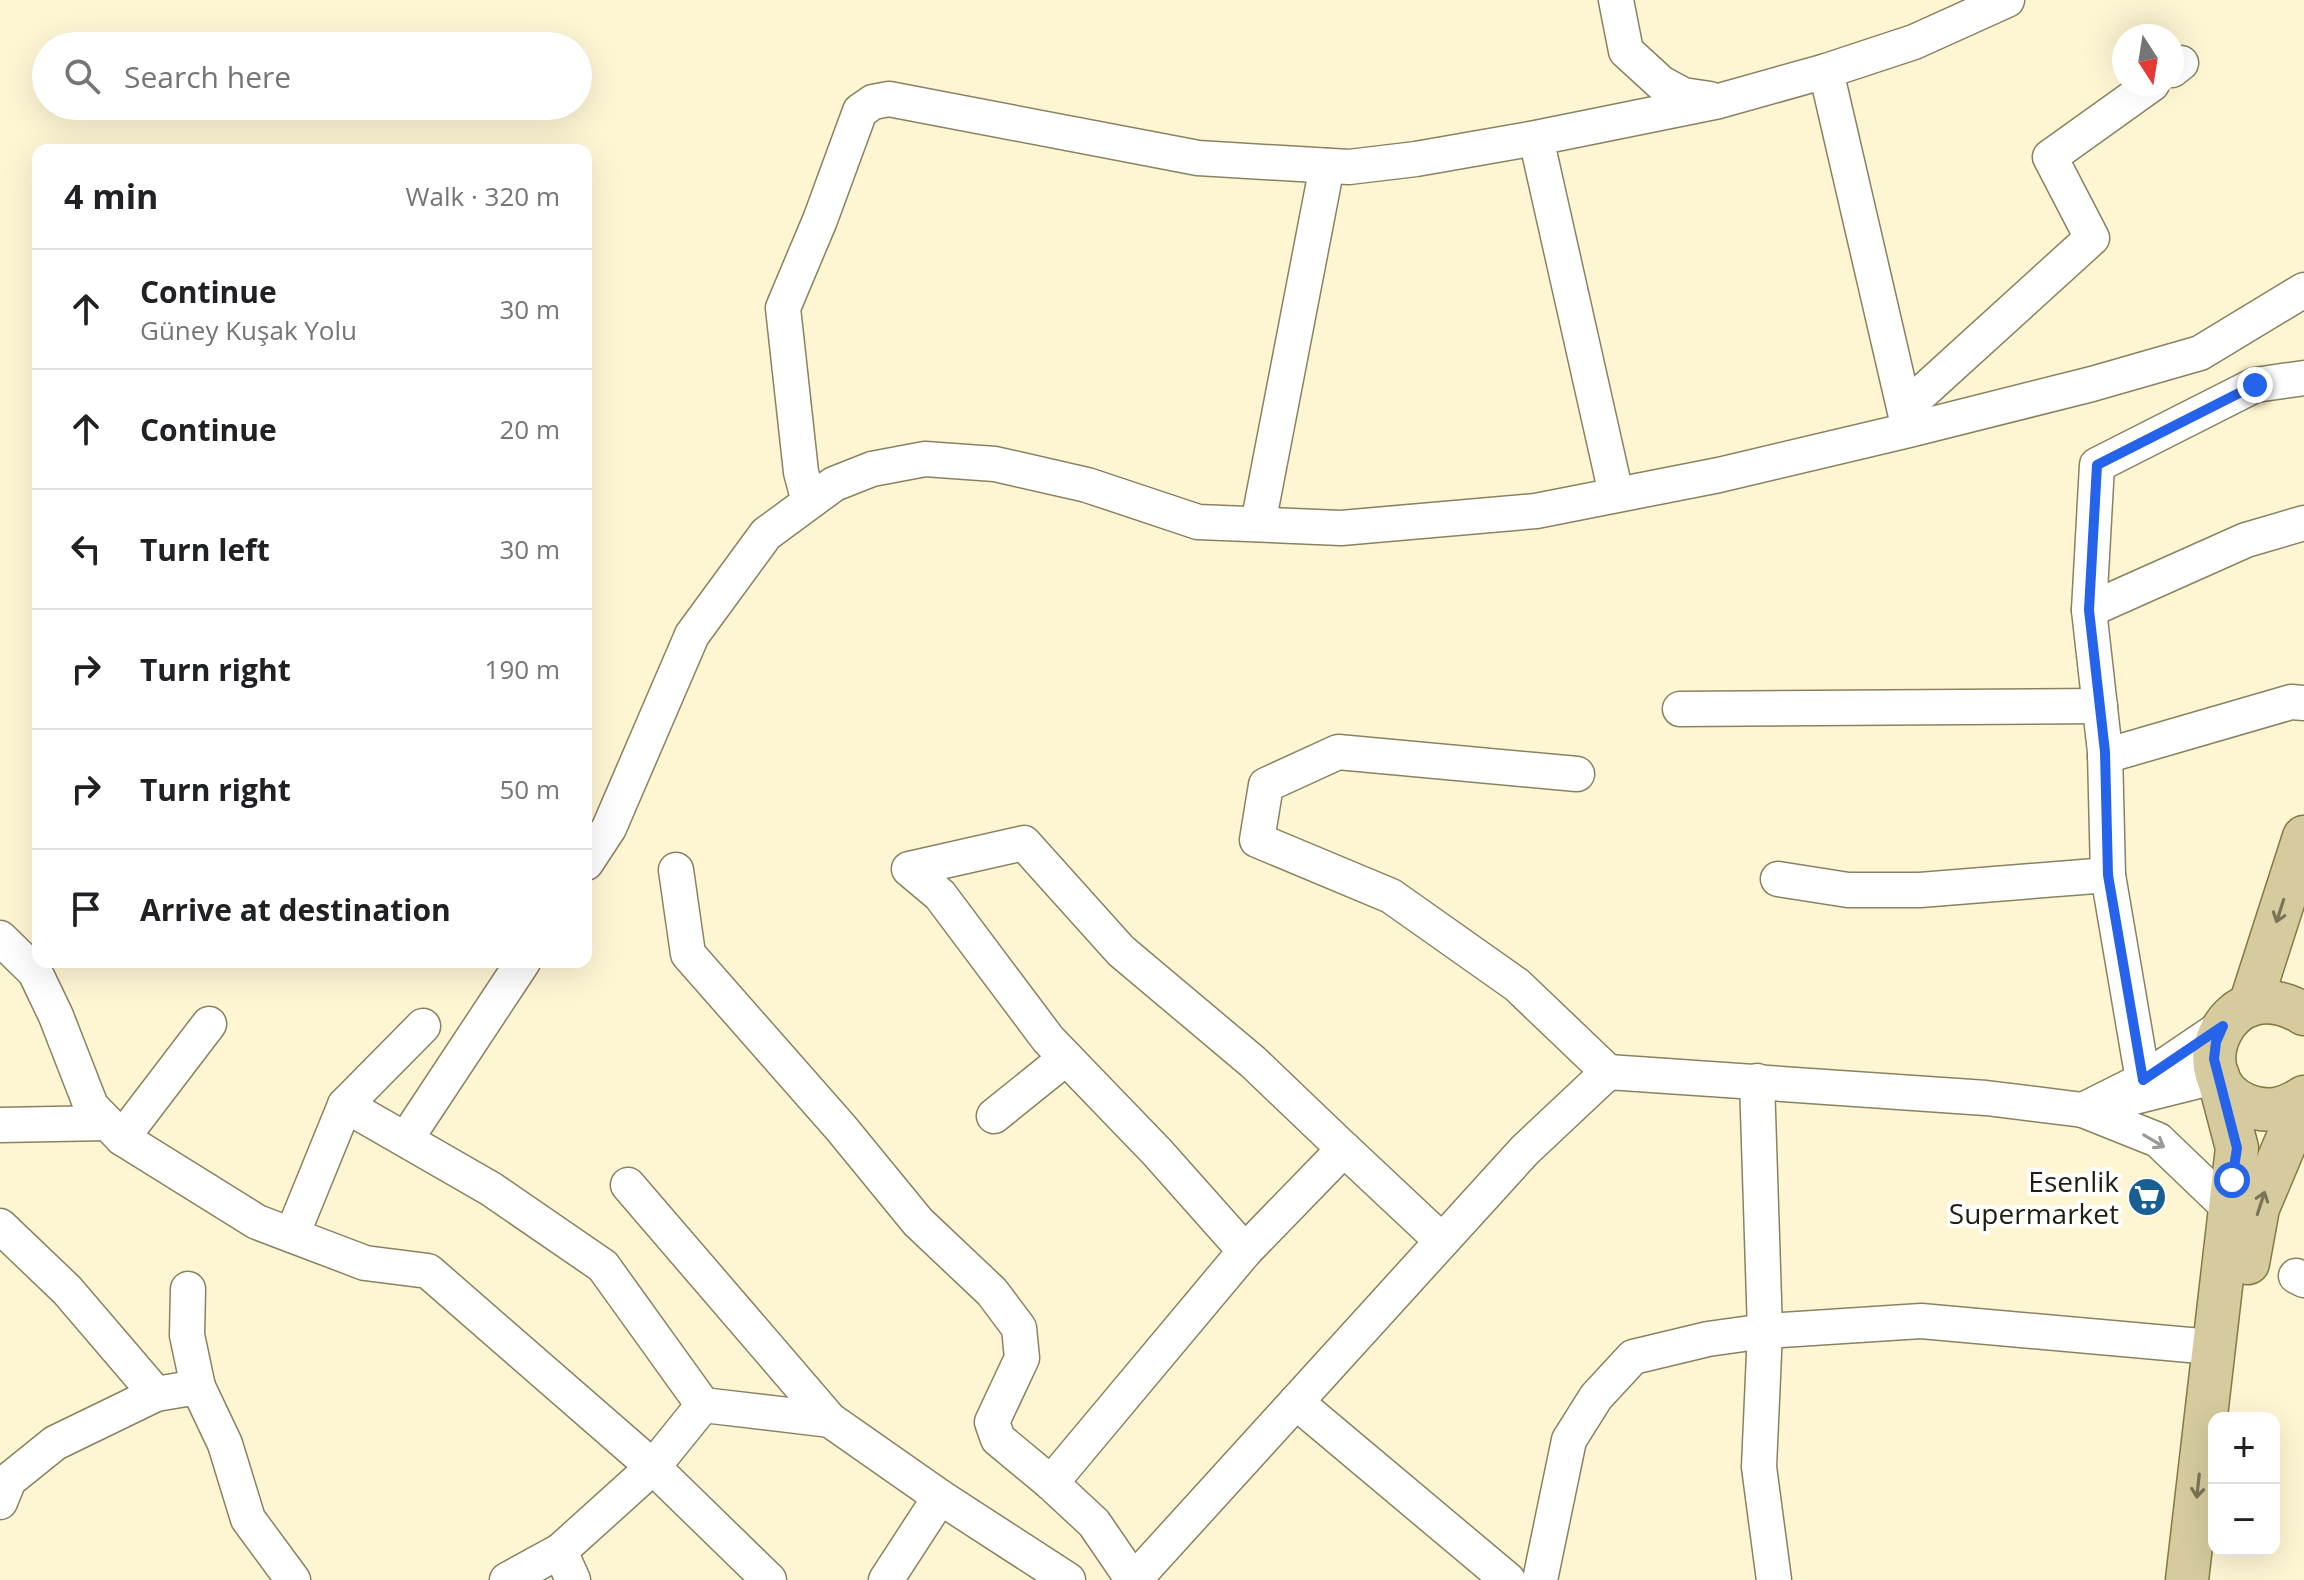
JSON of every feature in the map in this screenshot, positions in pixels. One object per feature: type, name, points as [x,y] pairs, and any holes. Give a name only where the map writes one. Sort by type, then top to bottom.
[{"type":"main road","points":[[2187,1580],[2237,1148],[2214,1059],[2216,1042],[2236,1016],[2304,837]]},
{"type":"main road","points":[[2236,1016],[2268,1001],[2287,1004],[2304,1014]]},
{"type":"main road","points":[[2218,1076],[2227,1091],[2240,1102],[2256,1109],[2274,1110],[2304,1098]]},
{"type":"main road","points":[[2226,1412],[2233,1341],[2258,1208],[2304,1098]]},
{"type":"main road","points":[[2208,1580],[2211,1556]]},
{"type":"street","points":[[1616,0],[1626,51],[1661,83],[1683,95],[1719,101]]},
{"type":"street","points":[[809,502],[801,472],[783,308],[820,220],[860,111],[873,102],[889,99],[1198,158],[1349,167],[1536,138],[1719,101],[1914,42],[2007,0]]},
{"type":"street","points":[[1826,71],[1907,419]]},
{"type":"street","points":[[1907,419],[2092,238],[2050,157],[2135,96]]},
{"type":"street","points":[[1536,138],[1616,494]]},
{"type":"street","points":[[1258,524],[1327,166]]},
{"type":"street","points":[[592,854],[609,828],[692,635],[766,534],[834,484],[872,469],[925,459],[995,464],[1087,485],[1198,522],[1356,526],[1536,511],[1719,475],[1907,419],[2092,384],[2200,353],[2304,290]]},
{"type":"street","points":[[2143,1080],[2108,875],[2105,756],[2089,610],[2097,465],[2255,385],[2304,378]]},
{"type":"street","points":[[2089,610],[2246,540],[2304,523]]},
{"type":"street","points":[[2105,756],[2291,702],[2304,703]]},
{"type":"street","points":[[1680,709],[2100,706]]},
{"type":"street","points":[[1577,774],[1338,752],[1266,785],[1257,840],[1391,896],[1517,985],[1608,1072],[1986,1098],[2083,1110],[2158,1140],[2229,1208]]},
{"type":"street","points":[[1245,1251],[1157,1152],[1048,1039],[940,895],[909,869],[1024,843],[1121,951],[1253,1062],[1442,1241]]},
{"type":"street","points":[[676,870],[688,954],[841,1128],[918,1222],[992,1292],[1019,1328],[1022,1358],[992,1422],[998,1439],[1094,1523],[1133,1580],[1525,1150],[1608,1072]]},
{"type":"street","points":[[1778,879],[1848,890],[1920,890],[2108,875]]},
{"type":"street","points":[[0,938],[35,972],[56,1016],[91,1106],[115,1130],[257,1222],[365,1263],[428,1271],[653,1467],[769,1580]]},
{"type":"street","points":[[406,1139],[519,968]]},
{"type":"street","points":[[2083,1110],[2143,1080],[2236,1016]]},
{"type":"street","points":[[115,1130],[209,1024]]},
{"type":"street","points":[[292,1235],[345,1105],[423,1026]]},
{"type":"street","points":[[994,1116],[1066,1058]]},
{"type":"street","points":[[2083,1110],[2218,1076]]},
{"type":"street","points":[[1757,1081],[1765,1331],[1759,1467],[1774,1580]]},
{"type":"street","points":[[345,1105],[491,1189],[603,1266],[703,1405],[830,1420]]},
{"type":"street","points":[[0,1125],[115,1130]]},
{"type":"street","points":[[1051,1483],[1245,1251],[1344,1149]]},
{"type":"street","points":[[628,1185],[830,1420],[940,1497],[1068,1580]]},
{"type":"street","points":[[0,1226],[67,1290],[156,1394]]},
{"type":"street","points":[[188,1289],[187,1335],[198,1387],[225,1444],[248,1519],[293,1580]]},
{"type":"street","points":[[1540,1580],[1569,1440],[1596,1397],[1633,1357],[1708,1339],[1765,1331],[1921,1321],[2212,1347]]},
{"type":"street","points":[[0,1501],[9,1480],[55,1443],[156,1394],[198,1387]]},
{"type":"street","points":[[1296,1402],[1508,1580]]},
{"type":"street","points":[[507,1580],[566,1566],[703,1405]]},
{"type":"street","points":[[886,1580],[940,1497]]},
{"type":"place","name":"Esenlik Supermarket","points":[[2147,1197]]},
{"type":"route","points":[[2232,1180],[2237,1148],[2214,1059],[2216,1042],[2223,1026],[2143,1080],[2108,875],[2105,752],[2089,610],[2097,465],[2255,385]]}]
